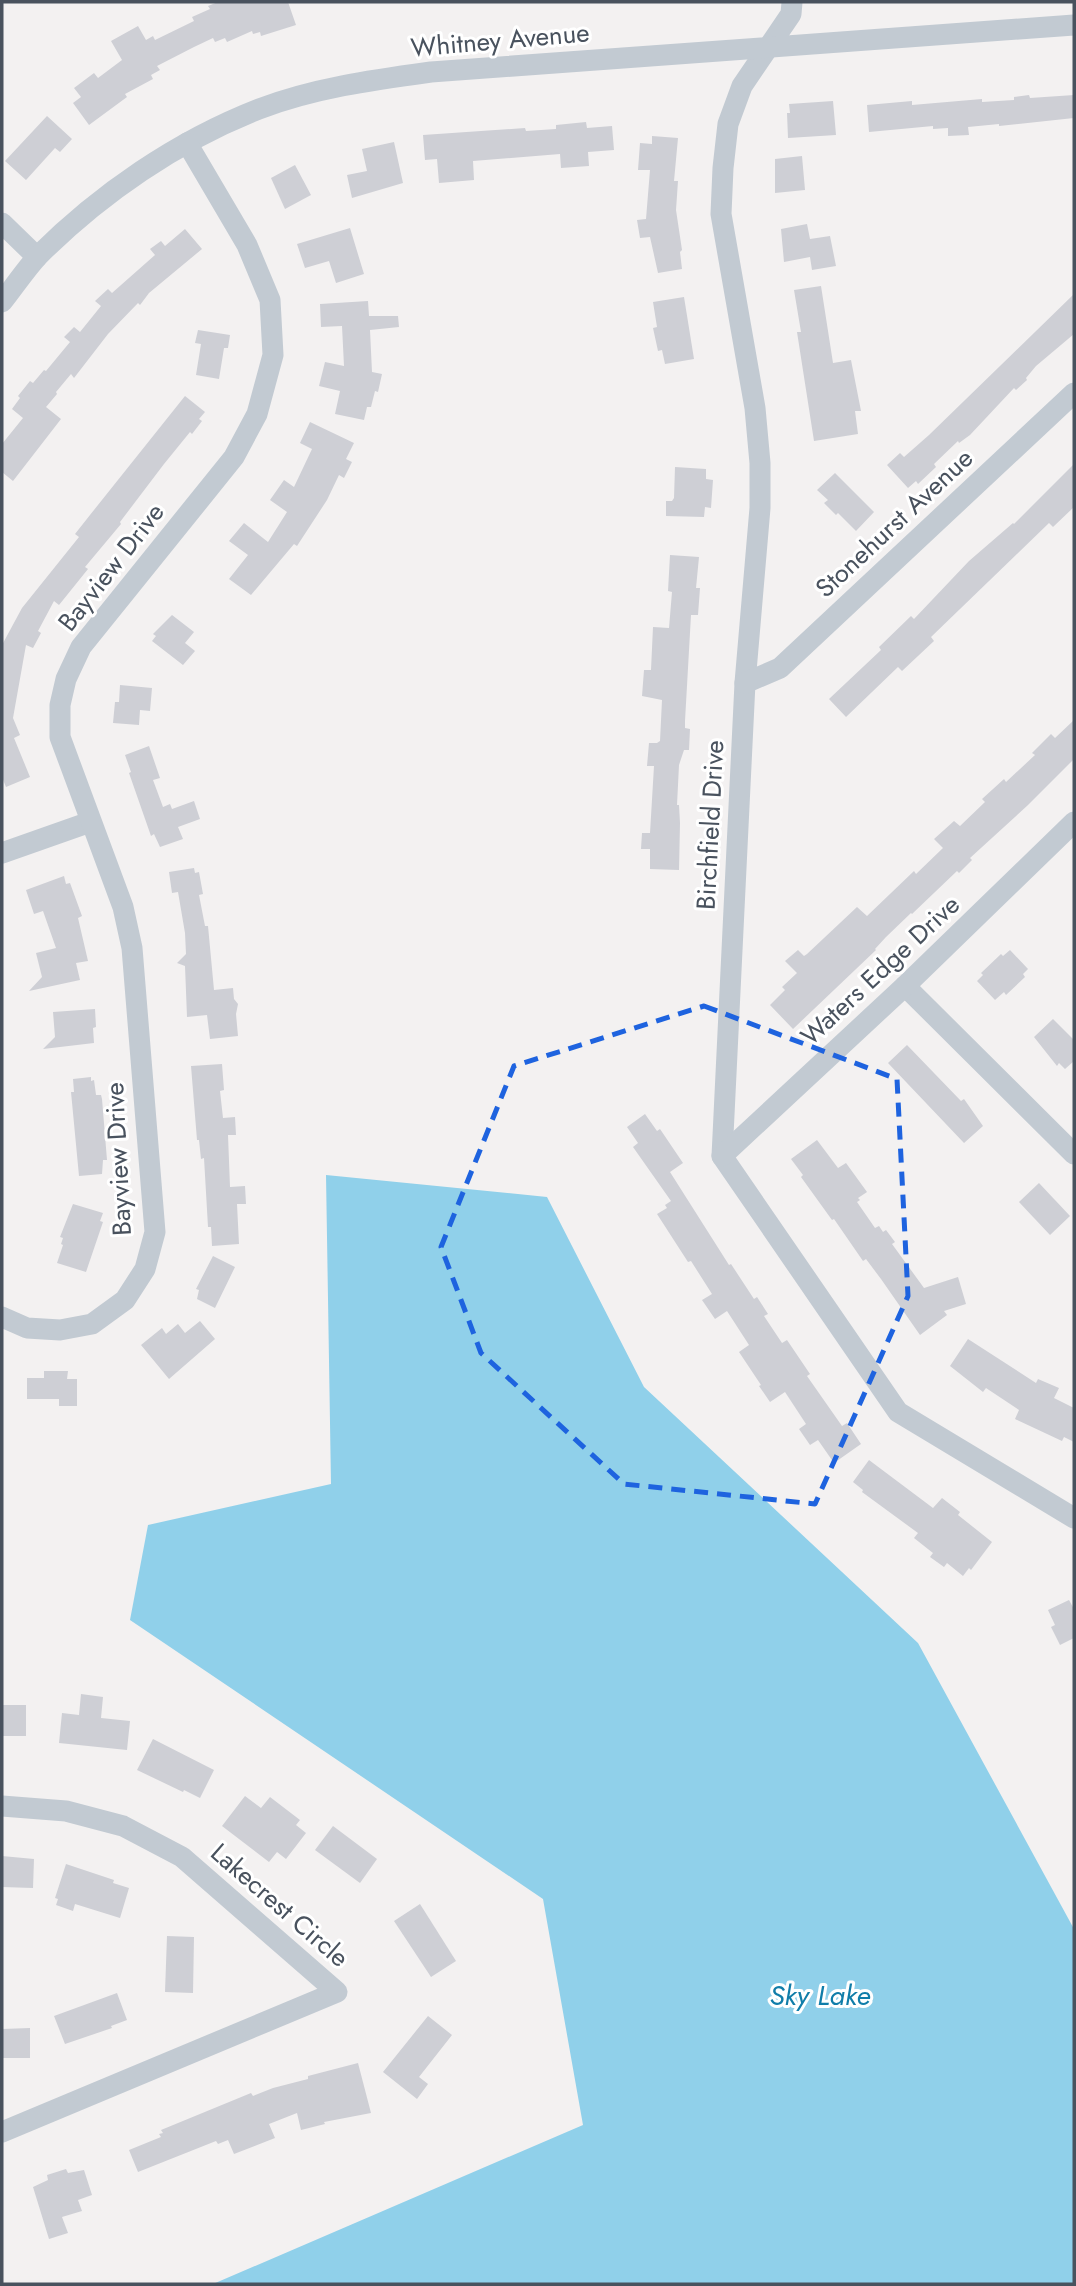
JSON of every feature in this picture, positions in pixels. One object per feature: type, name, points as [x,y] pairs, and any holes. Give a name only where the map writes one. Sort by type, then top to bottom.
[{"type":"street","name":"Birchfield Drive","points":[[722,1156],[745,682],[760,508],[760,463],[755,408],[721,203],[728,124],[742,86],[791,14],[792,2]]},
{"type":"street","name":"Whitney Avenue","points":[[2,302],[37,257],[111,193],[187,143],[260,109],[350,83],[431,72],[1074,25]]},
{"type":"street","name":"Bayview Drive","points":[[2,1317],[27,1328],[60,1330],[92,1324],[124,1300],[145,1269],[155,1232],[132,948],[123,907],[60,737],[60,705],[66,679],[81,647],[234,457],[257,414],[273,355],[270,300],[247,245],[187,143]]},
{"type":"street","points":[[2,223],[37,257]]},
{"type":"street","name":"Stonehurst Avenue","points":[[745,682],[780,668],[1074,393]]},
{"type":"street","points":[[2,853],[90,821]]},
{"type":"street","name":"Waters Edge Drive","points":[[722,1156],[905,986],[1074,822]]},
{"type":"street","points":[[905,986],[1074,1154]]},
{"type":"street","points":[[722,1156],[898,1412],[1074,1518]]},
{"type":"street","name":"Lakecrest Circle","points":[[2,1806],[66,1811],[123,1826],[181,1857],[337,1992],[2,2132]]},
{"type":"highlighted area","points":[[704,1006],[897,1079],[908,1296],[815,1504],[624,1484],[481,1353],[441,1247],[514,1066]]},
{"type":"water","name":"Sky Lake","points":[[326,1175],[547,1197],[644,1387],[918,1643],[1074,1929],[1074,2284],[213,2284],[583,2125],[543,1899],[130,1620],[148,1525],[331,1484]]},
{"type":"building","points":[[218,2],[288,2],[296,25],[261,36],[260,32],[253,34],[252,31],[227,42],[225,38],[215,42],[213,38],[194,47],[157,66],[160,70],[151,75],[153,79],[125,94],[127,97],[89,125],[73,103],[81,97],[74,88],[94,73],[98,78],[122,60],[111,41],[138,26],[146,40],[153,36],[155,40],[194,21],[192,17]]},
{"type":"building","points":[[1029,95],[1030,98],[1074,95],[1074,118],[968,127],[969,135],[948,136],[948,128],[933,129],[933,126],[869,132],[867,105],[912,101],[912,105],[982,99],[982,102],[1014,100],[1014,97]]},
{"type":"building","points":[[833,101],[836,135],[788,138],[789,104]]},
{"type":"building","points":[[47,116],[72,139],[60,152],[55,148],[26,180],[5,161]]},
{"type":"building","points":[[586,122],[587,128],[612,126],[614,150],[588,152],[589,166],[561,168],[560,154],[473,161],[474,180],[439,183],[437,159],[425,160],[423,135],[525,128],[526,131],[556,129],[556,125]]},
{"type":"building","points":[[652,136],[678,138],[674,181],[678,181],[676,210],[682,269],[658,273],[650,237],[640,238],[637,220],[646,219],[650,170],[638,170],[640,143],[652,144]]},
{"type":"building","points":[[394,142],[403,183],[352,198],[347,175],[367,171],[362,149]]},
{"type":"building","points":[[802,156],[805,190],[775,193],[775,159]]},
{"type":"building","points":[[295,165],[311,195],[285,209],[271,178]]},
{"type":"building","points":[[807,224],[810,239],[830,236],[836,266],[812,270],[810,257],[784,262],[781,229]]},
{"type":"building","points":[[350,228],[364,274],[336,283],[329,261],[305,268],[297,244]]},
{"type":"building","points":[[185,229],[202,249],[149,293],[140,305],[138,303],[108,334],[74,378],[71,374],[56,392],[46,407],[61,419],[13,481],[2,472],[2,444],[23,418],[12,409],[20,398],[18,396],[30,381],[33,383],[46,371],[70,342],[64,337],[74,327],[80,332],[101,306],[95,301],[108,289],[112,293],[155,255],[150,249],[161,241],[165,246]]},
{"type":"building","points":[[821,286],[833,363],[851,360],[861,411],[855,411],[858,434],[814,441],[797,332],[801,332],[794,290]]},
{"type":"building","points":[[1074,294],[1074,334],[1036,366],[1027,380],[1016,390],[1014,388],[970,435],[959,443],[958,441],[934,464],[936,467],[918,484],[916,481],[908,488],[887,465],[900,453],[904,457],[929,435]]},
{"type":"building","points":[[684,297],[694,359],[665,364],[662,350],[658,351],[653,328],[657,327],[653,302]]},
{"type":"building","points":[[368,301],[369,316],[398,316],[399,327],[370,330],[372,372],[382,374],[378,392],[375,391],[371,407],[367,407],[364,420],[335,414],[340,391],[319,386],[325,362],[344,366],[342,326],[321,327],[320,304]]},
{"type":"building","points":[[198,330],[230,335],[228,348],[224,348],[219,379],[196,375],[201,344],[195,343]]},
{"type":"building","points":[[185,396],[205,412],[199,419],[202,421],[164,464],[59,605],[54,601],[38,631],[41,633],[33,648],[26,645],[13,718],[20,735],[14,738],[30,777],[6,787],[2,777],[2,645],[22,608],[79,537],[75,534]]},
{"type":"building","points":[[310,422],[354,443],[346,459],[352,462],[344,478],[339,475],[327,500],[297,546],[294,544],[251,595],[229,579],[248,555],[229,541],[244,523],[268,542],[287,512],[270,500],[284,480],[294,487],[312,449],[300,443]]},
{"type":"building","points":[[1074,464],[1074,507],[1053,527],[1049,523],[931,637],[934,641],[902,671],[898,667],[846,717],[829,699],[881,650],[879,647],[911,616],[914,619],[969,561],[1014,524]]},
{"type":"building","points":[[675,467],[706,469],[706,479],[713,480],[711,508],[705,507],[704,517],[666,516],[666,501],[672,501],[674,498]]},
{"type":"building","points":[[835,473],[874,512],[856,531],[824,503],[828,500],[817,490]]},
{"type":"building","points":[[670,555],[699,557],[696,588],[700,588],[698,615],[691,615],[685,721],[685,728],[690,729],[689,750],[684,750],[679,765],[679,870],[650,869],[650,849],[641,849],[642,833],[650,833],[654,766],[647,766],[649,743],[660,741],[662,700],[642,696],[644,670],[651,670],[653,627],[669,628],[672,592],[668,591]]},
{"type":"building","points":[[172,615],[194,632],[185,643],[195,651],[183,665],[152,641],[156,636],[153,634]]},
{"type":"building","points":[[120,685],[152,688],[150,711],[140,710],[139,725],[113,723]]},
{"type":"building","points":[[1074,720],[1074,759],[970,858],[972,860],[959,873],[957,871],[911,913],[793,1029],[770,1005],[785,990],[782,987],[797,973],[785,961],[798,950],[804,956],[807,954],[857,907],[867,916],[914,871],[916,874],[943,848],[934,839],[954,821],[960,826],[985,802],[982,799],[1004,779],[1006,782],[1035,755],[1032,753],[1051,734],[1055,738]]},
{"type":"building","points":[[149,746],[160,778],[153,780],[163,807],[170,804],[172,809],[194,801],[200,819],[178,827],[183,839],[160,847],[154,834],[151,836],[125,755]]},
{"type":"building","points":[[194,868],[195,873],[199,872],[203,894],[199,895],[205,926],[208,926],[214,990],[233,988],[234,999],[238,1004],[238,1036],[210,1039],[207,1015],[187,1017],[185,966],[177,963],[186,954],[185,933],[178,892],[172,893],[169,872]]},
{"type":"building","points":[[64,876],[66,884],[70,883],[82,916],[78,918],[88,961],[76,963],[80,980],[29,991],[42,977],[36,953],[56,948],[43,911],[34,914],[26,890]]},
{"type":"building","points":[[1010,950],[1028,969],[1023,974],[1025,977],[1006,995],[1004,992],[995,1000],[977,981],[983,975],[981,973],[1001,954],[1003,956]]},
{"type":"building","points":[[95,1009],[94,1043],[43,1049],[55,1037],[53,1012]]},
{"type":"building","points":[[1053,1019],[1074,1040],[1074,1061],[1065,1069],[1059,1063],[1057,1066],[1034,1037]]},
{"type":"building","points":[[907,1045],[961,1101],[964,1099],[983,1126],[964,1143],[888,1063]]},
{"type":"building","points":[[222,1064],[224,1090],[220,1091],[223,1118],[235,1117],[236,1135],[228,1135],[230,1187],[245,1186],[246,1204],[237,1204],[239,1244],[212,1246],[211,1227],[208,1227],[204,1158],[201,1159],[197,1140],[191,1066]]},
{"type":"building","points":[[91,1077],[96,1095],[101,1095],[102,1099],[107,1160],[103,1160],[102,1174],[79,1176],[71,1092],[74,1092],[73,1079]]},
{"type":"building","points":[[645,1114],[657,1131],[660,1129],[683,1163],[670,1172],[729,1265],[731,1264],[754,1299],[757,1297],[768,1314],[764,1316],[782,1343],[787,1340],[810,1374],[807,1376],[842,1426],[847,1423],[861,1444],[834,1463],[818,1440],[810,1445],[799,1429],[806,1424],[785,1392],[770,1402],[739,1352],[749,1345],[727,1311],[715,1319],[702,1300],[712,1294],[657,1214],[667,1208],[665,1205],[671,1201],[633,1147],[638,1143],[627,1127]]},
{"type":"building","points":[[817,1140],[838,1168],[846,1163],[867,1192],[858,1198],[860,1200],[857,1202],[875,1228],[879,1226],[883,1232],[886,1230],[895,1242],[892,1244],[924,1288],[958,1277],[966,1304],[944,1311],[947,1315],[920,1335],[866,1259],[863,1261],[834,1219],[832,1220],[791,1159]]},
{"type":"building","points":[[1039,1183],[1070,1216],[1050,1235],[1019,1202]]},
{"type":"building","points":[[73,1204],[103,1213],[100,1221],[103,1222],[86,1272],[57,1263],[63,1245],[63,1238],[60,1237]]},
{"type":"building","points":[[213,1256],[235,1267],[215,1308],[197,1299],[199,1290],[196,1289]]},
{"type":"building","points":[[200,1321],[215,1339],[169,1379],[141,1345],[162,1328],[166,1334],[178,1324],[185,1333]]},
{"type":"building","points":[[968,1339],[1036,1383],[1038,1379],[1059,1388],[1054,1398],[1074,1408],[1074,1442],[1064,1437],[1062,1441],[1015,1419],[1019,1410],[986,1388],[983,1392],[950,1366]]},
{"type":"building","points":[[44,1371],[68,1371],[67,1379],[77,1379],[77,1406],[59,1406],[59,1399],[27,1399],[27,1378],[44,1378]]},
{"type":"building","points":[[869,1460],[933,1508],[942,1498],[960,1512],[958,1515],[992,1542],[971,1570],[969,1568],[963,1576],[947,1563],[944,1567],[930,1557],[933,1553],[914,1538],[918,1533],[862,1492],[853,1482]]},
{"type":"building","points":[[1069,1600],[1074,1609],[1074,1638],[1060,1645],[1051,1627],[1055,1625],[1048,1610]]},
{"type":"building","points":[[81,1694],[103,1697],[101,1718],[130,1721],[127,1750],[59,1743],[62,1713],[79,1715]]},
{"type":"building","points":[[2,1705],[26,1705],[26,1736],[2,1736]]},
{"type":"building","points":[[153,1739],[214,1770],[200,1798],[137,1770]]},
{"type":"building","points":[[245,1796],[261,1808],[270,1797],[300,1820],[296,1825],[306,1833],[286,1859],[277,1852],[269,1862],[222,1826]]},
{"type":"building","points":[[333,1826],[377,1859],[360,1883],[315,1850]]},
{"type":"building","points":[[2,1856],[34,1859],[33,1888],[2,1887]]},
{"type":"building","points":[[66,1864],[114,1880],[113,1883],[129,1888],[120,1918],[75,1904],[73,1911],[56,1905],[58,1899],[55,1898]]},
{"type":"building","points":[[420,1904],[456,1961],[431,1977],[394,1921]]},
{"type":"building","points":[[167,1936],[194,1937],[193,1993],[165,1992]]},
{"type":"building","points":[[117,1993],[127,2020],[65,2044],[54,2016]]},
{"type":"building","points":[[428,2016],[452,2035],[419,2077],[428,2084],[417,2099],[383,2072]]},
{"type":"building","points":[[30,2028],[30,2058],[3,2058],[2,2029]]},
{"type":"building","points":[[358,2063],[371,2113],[324,2122],[325,2124],[301,2130],[297,2113],[269,2124],[275,2138],[234,2154],[228,2140],[218,2144],[216,2141],[138,2172],[129,2150],[161,2137],[161,2130],[251,2093],[253,2096],[308,2079],[308,2076]]},
{"type":"building","points":[[66,2169],[68,2173],[84,2170],[92,2195],[78,2200],[82,2211],[62,2217],[68,2233],[49,2239],[33,2187],[48,2180],[47,2175]]}]
